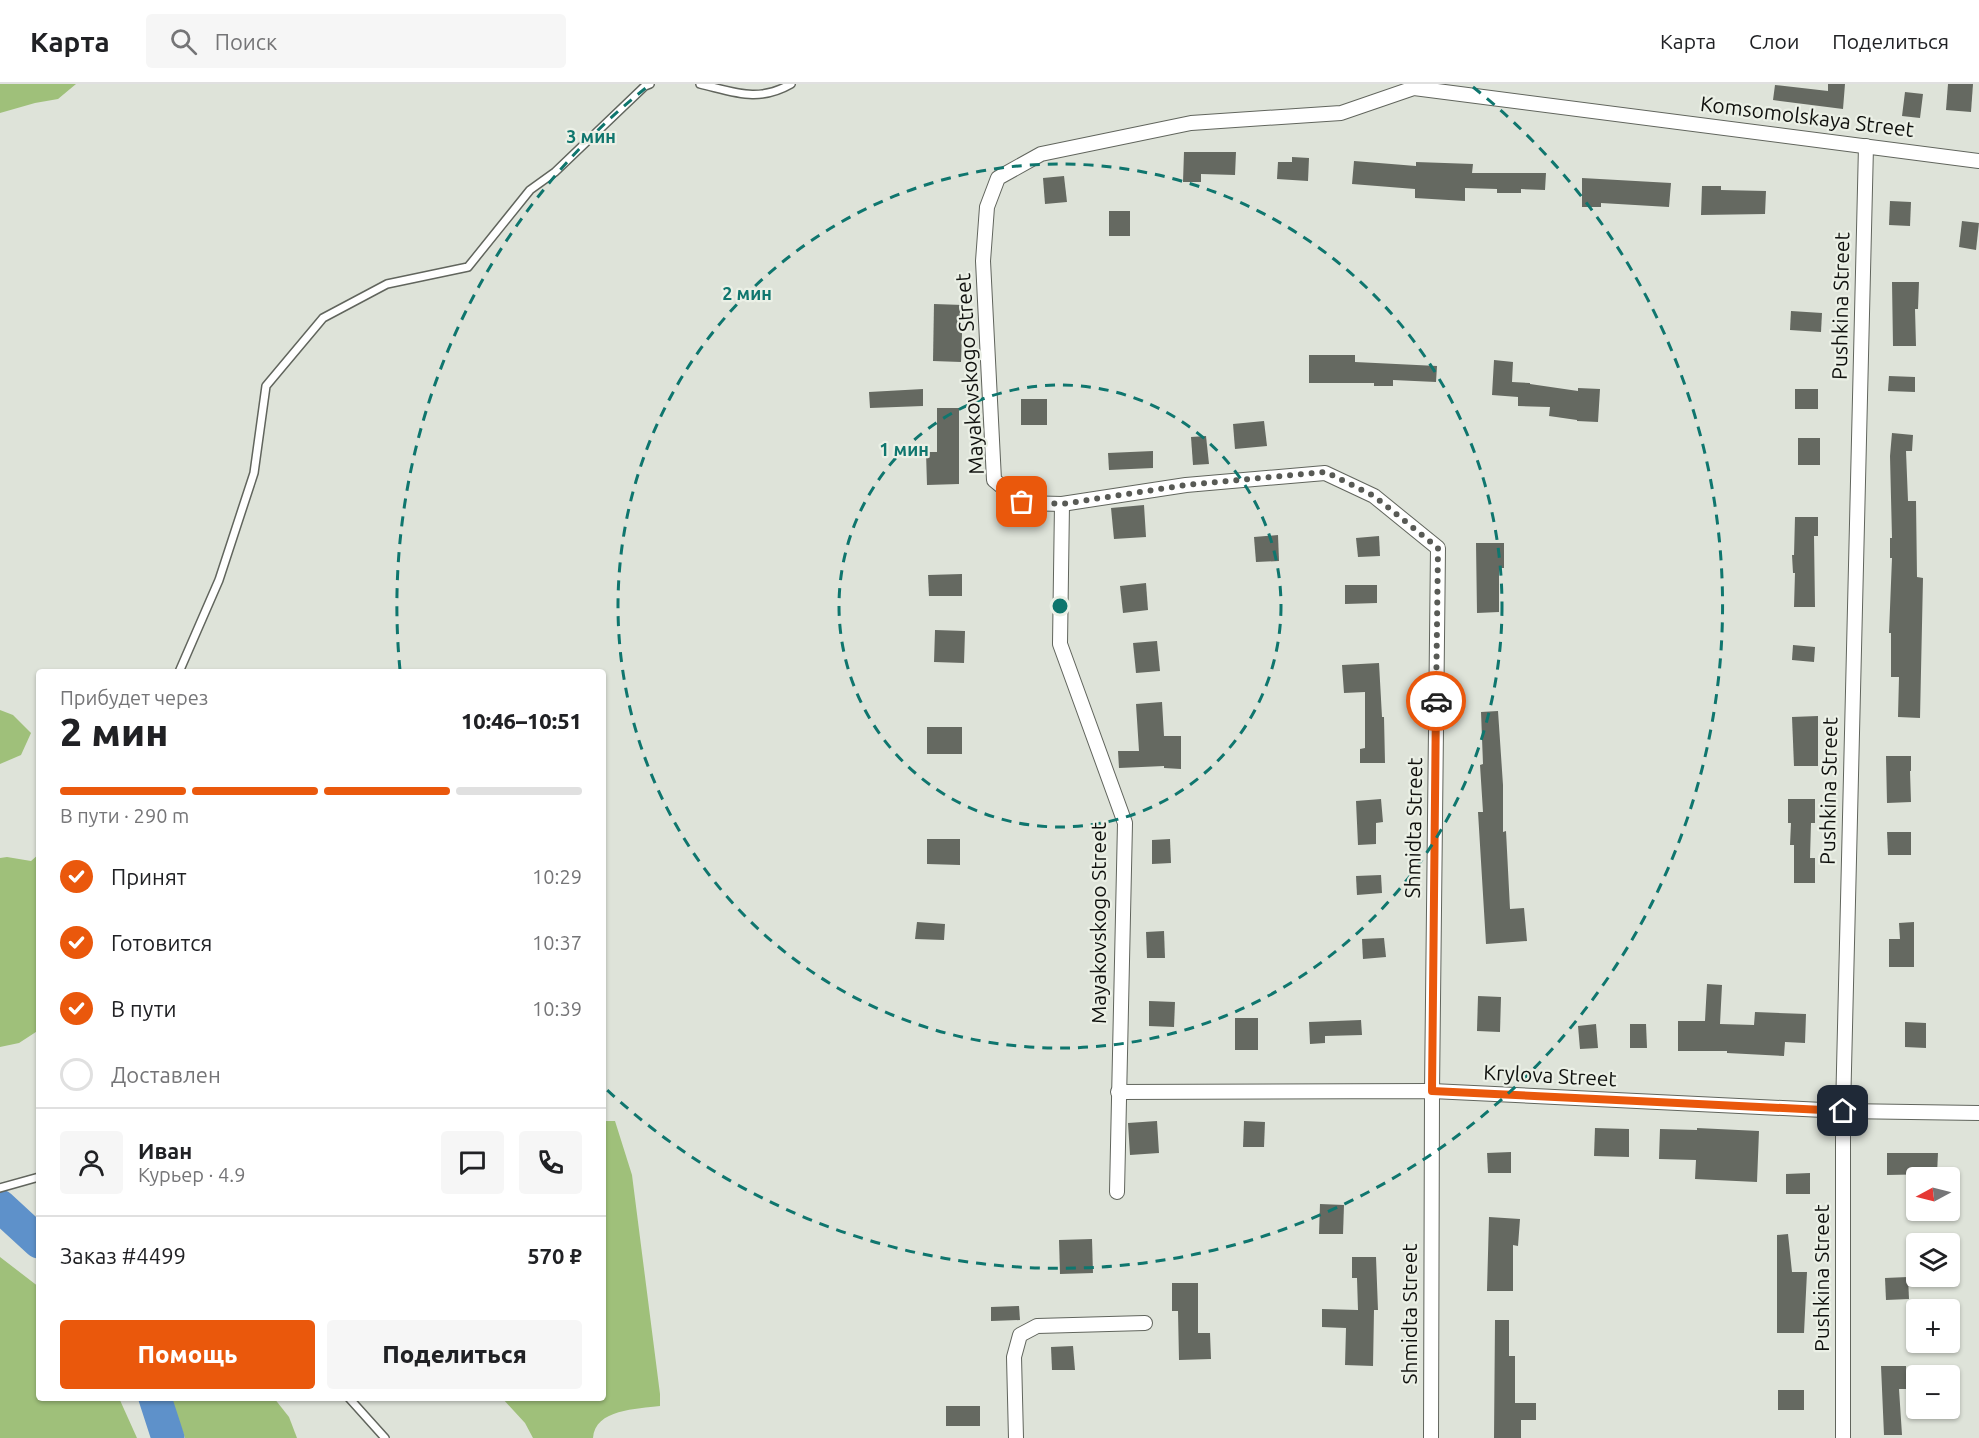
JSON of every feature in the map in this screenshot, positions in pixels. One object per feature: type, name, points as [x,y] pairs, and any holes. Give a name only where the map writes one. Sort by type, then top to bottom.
[{"type":"street","name":"Komsomolskaya Street","points":[[998,178],[1041,154],[1191,123],[1341,114],[1407,86],[1979,161]]},
{"type":"street","name":"Pushkina Street","points":[[1843,1438],[1843,1111],[1866,146]]},
{"type":"street","name":"Mayakovskogo Street","points":[[998,178],[987,207],[983,261],[994,480],[1022,502],[1062,504],[1060,644],[1125,823],[1117,1192]]},
{"type":"street","name":"Shmidta Street","points":[[1062,504],[1186,485],[1326,472],[1374,496],[1438,548],[1431,1438]]},
{"type":"street","name":"Krylova Street","points":[[1118,1092],[1432,1091],[1843,1111],[1979,1113]]},
{"type":"street","points":[[1016,1438],[1014,1357],[1020,1335],[1037,1326],[1145,1323]]},
{"type":"lane","points":[[180,669],[219,580],[254,473],[266,386],[323,318],[387,284],[468,267],[530,190],[555,172],[645,86],[650,84]]},
{"type":"lane","points":[[700,84],[753,96],[780,90],[791,84]]},
{"type":"lane","points":[[0,1188],[36,1178]]},
{"type":"lane","points":[[352,1401],[385,1438]]},
{"type":"green space","points":[[0,84],[76,84],[58,99],[0,113]]},
{"type":"green space","points":[[0,710],[13,715],[31,733],[21,755],[0,764]]},
{"type":"green space","points":[[36,857],[36,1032],[19,1043],[0,1047],[0,858],[31,861]]},
{"type":"green space","points":[[606,1121],[615,1121],[632,1175],[660,1406],[629,1410],[609,1416],[601,1421],[593,1438],[533,1438],[525,1423],[505,1401],[606,1401]]},
{"type":"green space","points":[[0,1257],[36,1285],[36,1401],[120,1401],[137,1438],[0,1438]]},
{"type":"green space","points":[[172,1401],[276,1401],[289,1417],[297,1438],[185,1438]]},
{"type":"building","points":[[1828,84],[1845,84],[1843,109],[1773,100],[1775,85],[1828,91]]},
{"type":"building","points":[[1948,84],[1973,84],[1971,112],[1946,110]]},
{"type":"building","points":[[1905,92],[1923,94],[1920,118],[1902,116]]},
{"type":"building","points":[[1184,152],[1236,152],[1235,175],[1201,174],[1201,182],[1183,182]]},
{"type":"building","points":[[1292,157],[1309,158],[1308,181],[1277,179],[1278,162],[1292,162]]},
{"type":"building","points":[[1354,161],[1416,166],[1416,162],[1473,164],[1472,173],[1546,173],[1545,190],[1521,189],[1521,193],[1497,193],[1497,189],[1465,188],[1465,201],[1415,198],[1415,189],[1352,184]]},
{"type":"building","points":[[1064,176],[1067,202],[1045,204],[1043,178]]},
{"type":"building","points":[[1582,178],[1671,183],[1669,207],[1601,203],[1601,207],[1582,207]]},
{"type":"building","points":[[1702,186],[1721,186],[1721,190],[1766,191],[1765,214],[1701,215]]},
{"type":"building","points":[[1890,201],[1911,202],[1910,226],[1889,225]]},
{"type":"building","points":[[1109,211],[1130,211],[1130,236],[1109,236]]},
{"type":"building","points":[[1962,221],[1979,223],[1976,250],[1959,247]]},
{"type":"building","points":[[1892,282],[1919,282],[1918,309],[1915,309],[1916,346],[1893,346]]},
{"type":"building","points":[[934,304],[963,305],[961,362],[933,361]]},
{"type":"building","points":[[1791,311],[1822,313],[1821,332],[1790,330]]},
{"type":"building","points":[[1309,355],[1355,355],[1355,362],[1437,366],[1436,382],[1393,380],[1393,386],[1374,386],[1374,383],[1309,383]]},
{"type":"building","points":[[1494,360],[1513,362],[1512,382],[1578,391],[1578,388],[1600,389],[1598,422],[1549,416],[1550,407],[1518,406],[1518,397],[1492,395]]},
{"type":"building","points":[[1889,376],[1915,377],[1915,392],[1888,391]]},
{"type":"building","points":[[923,389],[923,406],[870,408],[869,392]]},
{"type":"building","points":[[1795,389],[1818,389],[1818,409],[1795,409]]},
{"type":"building","points":[[1021,399],[1047,399],[1047,425],[1021,425]]},
{"type":"building","points":[[937,408],[959,408],[959,484],[927,485],[926,452],[937,452]]},
{"type":"building","points":[[1264,421],[1267,446],[1235,449],[1233,424]]},
{"type":"building","points":[[1892,433],[1913,435],[1912,451],[1906,451],[1908,501],[1916,501],[1917,577],[1923,578],[1920,718],[1898,717],[1899,677],[1891,677],[1891,633],[1889,633],[1892,558],[1890,558],[1890,538],[1892,538],[1890,456]]},
{"type":"building","points":[[1206,436],[1209,464],[1193,465],[1191,437]]},
{"type":"building","points":[[1798,438],[1820,438],[1820,465],[1798,465]]},
{"type":"building","points":[[1153,451],[1153,468],[1109,470],[1108,453]]},
{"type":"building","points":[[1144,505],[1146,537],[1114,539],[1111,508]]},
{"type":"building","points":[[1795,517],[1818,517],[1818,536],[1814,536],[1815,607],[1794,607],[1795,573],[1793,573],[1792,555],[1794,555]]},
{"type":"building","points":[[1278,535],[1279,561],[1256,562],[1254,537]]},
{"type":"building","points":[[1379,536],[1380,556],[1358,557],[1356,538]]},
{"type":"building","points":[[1476,543],[1504,543],[1504,568],[1499,568],[1499,612],[1477,613]]},
{"type":"building","points":[[962,574],[962,596],[929,596],[928,575]]},
{"type":"building","points":[[1146,583],[1148,610],[1123,613],[1120,586]]},
{"type":"building","points":[[1345,585],[1377,585],[1377,603],[1345,604]]},
{"type":"building","points":[[935,630],[965,631],[964,663],[934,662]]},
{"type":"building","points":[[1157,641],[1160,671],[1136,673],[1133,643]]},
{"type":"building","points":[[1793,645],[1815,647],[1814,662],[1792,660]]},
{"type":"building","points":[[1379,663],[1385,763],[1360,763],[1360,749],[1365,748],[1365,692],[1344,693],[1342,665]]},
{"type":"building","points":[[1162,702],[1164,736],[1181,736],[1181,769],[1164,768],[1164,766],[1119,768],[1118,751],[1139,751],[1136,704]]},
{"type":"building","points":[[1498,711],[1503,785],[1503,832],[1506,831],[1510,909],[1524,908],[1527,941],[1486,944],[1478,812],[1483,812],[1480,765],[1483,764],[1481,712]]},
{"type":"building","points":[[1818,716],[1818,766],[1794,766],[1792,717]]},
{"type":"building","points":[[927,727],[962,727],[962,754],[927,754]]},
{"type":"building","points":[[1886,756],[1911,756],[1911,802],[1887,803]]},
{"type":"building","points":[[1381,799],[1383,822],[1376,823],[1376,844],[1358,845],[1356,801]]},
{"type":"building","points":[[1788,799],[1815,799],[1815,823],[1811,823],[1810,858],[1815,858],[1815,883],[1794,883],[1794,845],[1790,845],[1791,823],[1788,823]]},
{"type":"building","points":[[1887,832],[1911,832],[1911,855],[1888,855]]},
{"type":"building","points":[[927,839],[960,839],[960,865],[927,864]]},
{"type":"building","points":[[1170,839],[1171,863],[1152,864],[1152,840]]},
{"type":"building","points":[[1381,875],[1382,893],[1357,895],[1356,876]]},
{"type":"building","points":[[917,922],[945,924],[944,940],[915,939]]},
{"type":"building","points":[[1914,922],[1914,967],[1889,967],[1889,939],[1900,939],[1899,923]]},
{"type":"building","points":[[1164,931],[1165,958],[1147,958],[1146,932]]},
{"type":"building","points":[[1384,938],[1386,957],[1363,959],[1362,939]]},
{"type":"building","points":[[1707,984],[1722,985],[1720,1024],[1754,1025],[1755,1012],[1806,1014],[1805,1043],[1785,1042],[1784,1056],[1727,1053],[1727,1051],[1678,1051],[1678,1021],[1705,1021]]},
{"type":"building","points":[[1478,996],[1501,997],[1500,1032],[1477,1031]]},
{"type":"building","points":[[1149,1001],[1175,1002],[1174,1027],[1149,1026]]},
{"type":"building","points":[[1235,1018],[1258,1018],[1258,1050],[1235,1050]]},
{"type":"building","points":[[1361,1020],[1362,1035],[1325,1036],[1325,1043],[1310,1044],[1309,1022]]},
{"type":"building","points":[[1905,1022],[1926,1023],[1926,1048],[1905,1047]]},
{"type":"building","points":[[1596,1024],[1598,1048],[1580,1049],[1578,1026]]},
{"type":"building","points":[[1630,1024],[1646,1024],[1647,1048],[1630,1048]]},
{"type":"building","points":[[1157,1121],[1159,1153],[1130,1155],[1128,1123]]},
{"type":"building","points":[[1244,1121],[1265,1122],[1264,1147],[1243,1147]]},
{"type":"building","points":[[1595,1128],[1629,1129],[1629,1157],[1594,1156]]},
{"type":"building","points":[[1697,1128],[1759,1131],[1757,1182],[1695,1179],[1696,1160],[1659,1159],[1660,1129],[1697,1130]]},
{"type":"building","points":[[1511,1152],[1511,1173],[1488,1173],[1487,1153]]},
{"type":"building","points":[[1887,1153],[1938,1153],[1937,1167],[1906,1167],[1906,1175],[1887,1175]]},
{"type":"building","points":[[1810,1173],[1810,1194],[1786,1194],[1786,1174]]},
{"type":"building","points":[[1320,1204],[1344,1205],[1343,1234],[1319,1234]]},
{"type":"building","points":[[1489,1217],[1520,1219],[1518,1246],[1513,1245],[1513,1291],[1487,1291]]},
{"type":"building","points":[[1788,1234],[1792,1272],[1807,1272],[1804,1333],[1777,1333],[1777,1235]]},
{"type":"building","points":[[1092,1239],[1093,1273],[1060,1274],[1059,1240]]},
{"type":"building","points":[[1352,1257],[1376,1257],[1378,1310],[1374,1310],[1373,1366],[1345,1365],[1346,1328],[1322,1327],[1322,1309],[1358,1310],[1357,1278],[1352,1278]]},
{"type":"building","points":[[1906,1277],[1909,1299],[1886,1300],[1885,1278]]},
{"type":"building","points":[[1172,1283],[1198,1283],[1198,1333],[1210,1333],[1211,1359],[1179,1360],[1178,1311],[1172,1311]]},
{"type":"building","points":[[1019,1306],[1020,1320],[991,1321],[991,1307]]},
{"type":"building","points":[[1495,1320],[1509,1320],[1509,1356],[1515,1356],[1515,1403],[1536,1403],[1536,1420],[1521,1420],[1521,1438],[1494,1438]]},
{"type":"building","points":[[1073,1346],[1075,1370],[1052,1370],[1051,1347]]},
{"type":"building","points":[[1881,1366],[1906,1366],[1906,1389],[1899,1389],[1902,1435],[1884,1435]]},
{"type":"building","points":[[1778,1390],[1804,1390],[1804,1410],[1778,1410]]},
{"type":"building","points":[[946,1406],[980,1406],[980,1426],[946,1426]]},
{"type":"waterway","points":[[0,1206],[36,1239]]},
{"type":"waterway","points":[[156,1401],[168,1438]]},
{"type":"way so far","points":[[1022,502],[1062,504],[1186,485],[1326,472],[1374,496],[1438,548],[1436,701]]},
{"type":"route","points":[[1436,701],[1432,1091],[1843,1111]]}]
